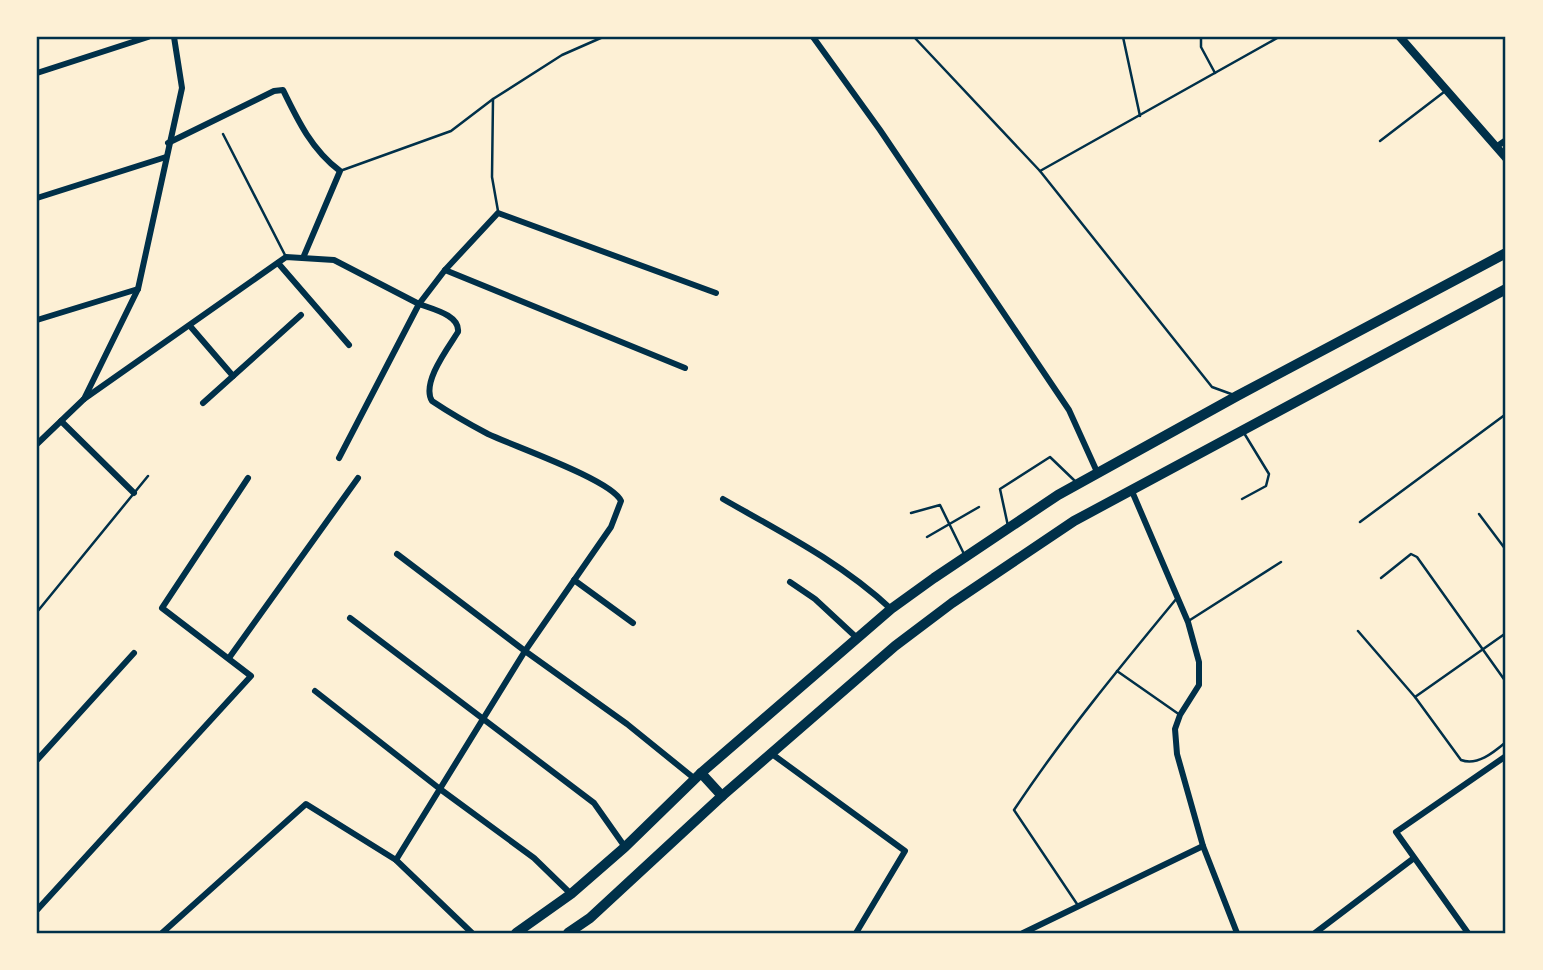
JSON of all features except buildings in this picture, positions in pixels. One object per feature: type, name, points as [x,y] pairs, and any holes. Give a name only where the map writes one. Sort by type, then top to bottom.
[{"type":"main road","points":[[516,933],[571,894],[625,847],[698,776],[891,609],[965,557],[1078,484],[1506,253]]},
{"type":"main road","points":[[568,933],[590,918],[722,796],[895,646],[952,603],[1074,521],[1506,289]]},
{"type":"main road","points":[[698,776],[722,796]]},
{"type":"street","points":[[37,74],[148,37]]},
{"type":"street","points":[[84,399],[138,289],[181,88],[174,37]]},
{"type":"street","points":[[813,37],[880,130],[1069,410],[1098,474]]},
{"type":"street","points":[[1400,37],[1506,158]]},
{"type":"street","points":[[168,143],[274,91],[283,90],[304,134],[340,171],[303,258]]},
{"type":"street","points":[[1496,147],[1506,140]]},
{"type":"street","points":[[37,198],[166,157]]},
{"type":"street","points":[[339,458],[419,304],[444,270],[498,213],[716,293]]},
{"type":"street","points":[[37,444],[84,399],[286,257],[334,260],[455,320],[459,326],[458,332],[436,367],[428,389],[432,401],[489,434],[594,481],[620,498],[611,527],[525,651],[396,860]]},
{"type":"street","points":[[278,263],[349,345]]},
{"type":"street","points":[[444,270],[685,368]]},
{"type":"street","points":[[37,320],[138,289]]},
{"type":"street","points":[[203,403],[301,315]]},
{"type":"street","points":[[190,326],[233,376]]},
{"type":"street","points":[[61,421],[134,493]]},
{"type":"street","points":[[37,910],[251,677],[162,608],[248,478]]},
{"type":"street","points":[[229,658],[358,478]]},
{"type":"street","points":[[1131,489],[1188,622],[1199,662],[1199,685],[1180,715],[1175,729],[1178,754],[1203,846],[1237,933]]},
{"type":"street","points":[[723,499],[824,557],[866,586],[891,609]]},
{"type":"street","points":[[397,554],[698,776]]},
{"type":"street","points":[[574,580],[633,623]]},
{"type":"street","points":[[790,582],[816,599],[858,638]]},
{"type":"street","points":[[350,618],[594,803],[625,847]]},
{"type":"street","points":[[37,760],[134,653]]},
{"type":"street","points":[[315,691],[440,789],[534,858],[571,894]]},
{"type":"street","points":[[772,754],[905,851],[856,933]]},
{"type":"street","points":[[1468,933],[1396,832],[1506,756]]},
{"type":"street","points":[[162,933],[306,804],[396,860],[472,933]]},
{"type":"street","points":[[1023,933],[1203,846]]},
{"type":"street","points":[[1315,933],[1414,858]]},
{"type":"lane","points":[[340,171],[450,131],[493,99],[562,55],[603,37]]},
{"type":"lane","points":[[914,37],[1040,172],[1212,387],[1237,396]]},
{"type":"lane","points":[[1123,37],[1140,116]]},
{"type":"lane","points":[[1201,37],[1201,47],[1215,73]]},
{"type":"lane","points":[[1040,172],[1279,37]]},
{"type":"lane","points":[[1380,141],[1447,90]]},
{"type":"lane","points":[[493,99],[492,177],[498,213]]},
{"type":"lane","points":[[223,134],[286,257]]},
{"type":"lane","points":[[1360,522],[1506,414]]},
{"type":"lane","points":[[1242,499],[1266,486],[1269,474],[1243,430]]},
{"type":"lane","points":[[1008,528],[999,489],[1050,457],[1078,484]]},
{"type":"lane","points":[[37,612],[148,476]]},
{"type":"lane","points":[[911,513],[940,505],[965,557]]},
{"type":"lane","points":[[927,537],[979,507]]},
{"type":"lane","points":[[1479,514],[1506,550]]},
{"type":"lane","points":[[1381,578],[1411,554],[1417,557],[1506,682]]},
{"type":"lane","points":[[1188,622],[1281,562]]},
{"type":"lane","points":[[1079,907],[1014,810],[1117,671],[1177,598]]},
{"type":"lane","points":[[1358,631],[1415,697],[1461,760],[1469,763],[1479,760],[1506,742]]},
{"type":"lane","points":[[1415,697],[1506,633]]},
{"type":"lane","points":[[1117,671],[1180,715]]}]
